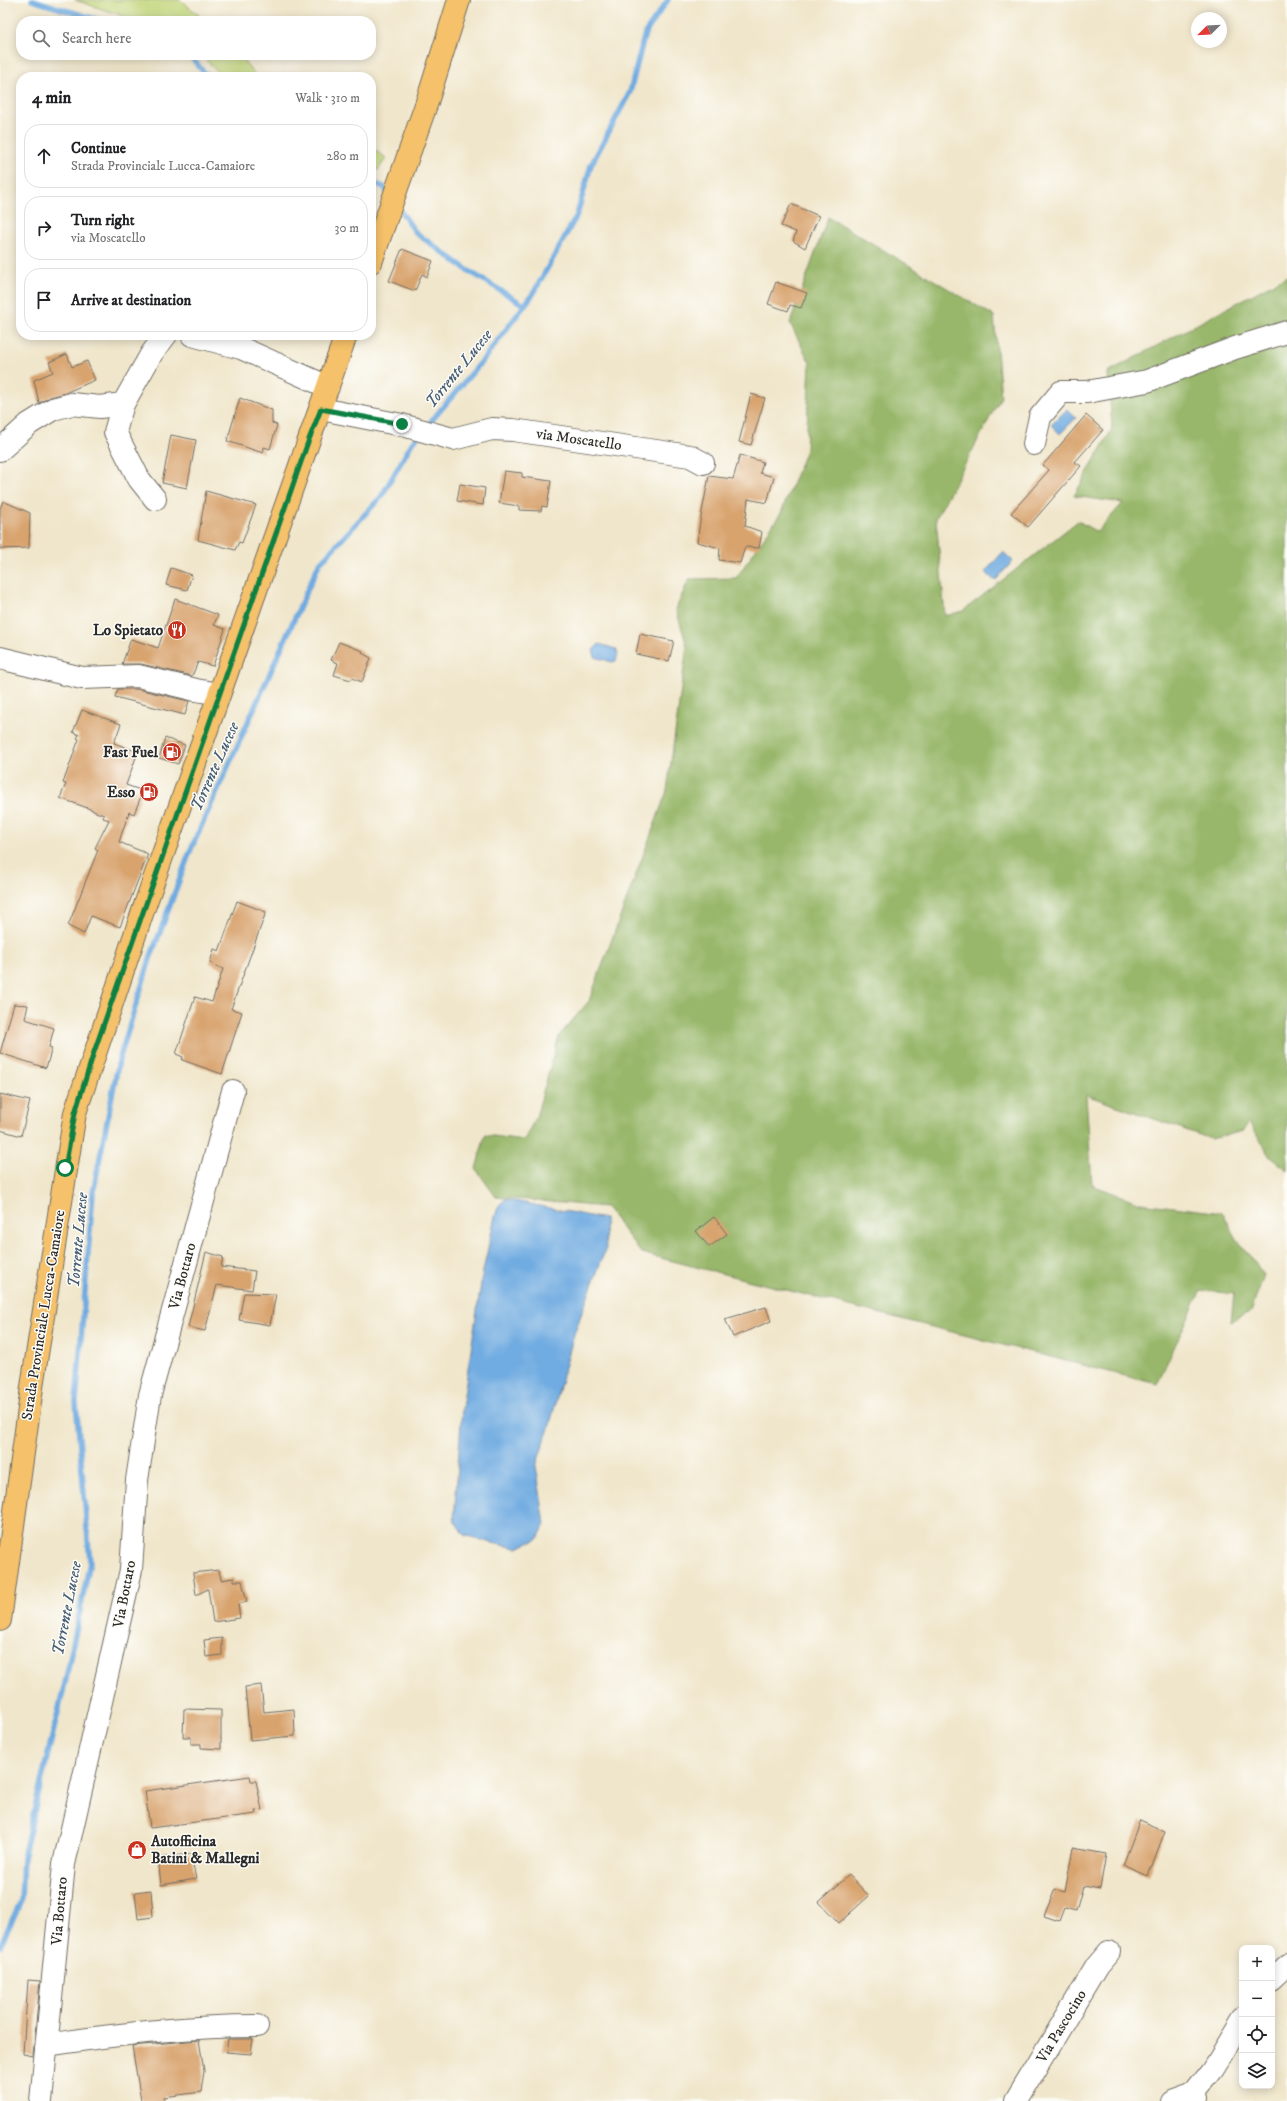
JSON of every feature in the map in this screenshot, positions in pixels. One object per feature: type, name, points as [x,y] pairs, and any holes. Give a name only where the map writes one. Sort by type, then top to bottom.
[{"type":"main road","points":[[376,248],[427,102],[459,0]]},
{"type":"main road","name":"Strada Provinciale Lucca-Camaiore","points":[[0,1620],[3,1576],[32,1380],[75,1113],[140,920],[344,340]]},
{"type":"street","points":[[1034,444],[1040,417],[1061,392],[1087,392],[1147,381],[1235,348],[1287,332]]},
{"type":"street","points":[[155,499],[139,479],[115,432],[123,404],[152,353],[162,340]]},
{"type":"street","points":[[211,340],[241,348],[328,387]]},
{"type":"street","points":[[0,450],[29,424],[53,409],[72,404],[100,407],[123,404]]},
{"type":"street","name":"via Moscatello","points":[[321,409],[402,424],[453,439],[492,429],[513,430],[690,456],[703,463]]},
{"type":"street","points":[[0,658],[82,678],[138,676],[196,690],[220,694]]},
{"type":"street","name":"Via Bottaro","points":[[41,2101],[64,1864],[131,1570],[137,1480],[150,1395],[233,1092]]},
{"type":"street","name":"Via Pascocino","points":[[1016,2101],[1097,1966],[1109,1952]]},
{"type":"street","points":[[1275,1977],[1287,1966]]},
{"type":"street","points":[[1171,2101],[1194,2097],[1239,2025]]},
{"type":"street","points":[[47,2045],[128,2033],[192,2027],[257,2026]]},
{"type":"green space","points":[[75,0],[180,0],[200,16],[123,16]]},
{"type":"green space","points":[[207,60],[243,60],[253,72],[217,72]]},
{"type":"green space","points":[[376,151],[386,158],[378,170],[376,169]]},
{"type":"green space","points":[[828,217],[994,316],[1001,397],[936,518],[945,616],[963,611],[1078,521],[1097,532],[1123,503],[1074,496],[1112,429],[1108,372],[1287,276],[1287,1170],[1271,1157],[1249,1122],[1243,1131],[1211,1139],[1086,1095],[1092,1185],[1140,1203],[1223,1213],[1237,1239],[1264,1275],[1251,1311],[1231,1322],[1234,1294],[1201,1290],[1157,1384],[641,1253],[606,1207],[496,1197],[476,1169],[485,1135],[524,1140],[536,1117],[559,1036],[589,1001],[667,791],[687,646],[676,609],[689,579],[736,578],[781,513],[806,450],[810,363],[790,323]]},
{"type":"water","points":[[1067,409],[1076,418],[1060,434],[1051,425]]},
{"type":"water","points":[[1003,552],[1013,561],[995,581],[985,572]]},
{"type":"water","points":[[599,644],[616,649],[618,654],[616,661],[612,662],[595,657],[593,650]]},
{"type":"water","points":[[505,1199],[605,1219],[606,1248],[574,1334],[549,1428],[536,1466],[545,1524],[538,1539],[517,1548],[464,1535],[454,1520],[462,1408],[483,1271],[495,1216],[499,1205]]},
{"type":"building","points":[[791,204],[819,216],[805,248],[793,241],[796,232],[781,226]]},
{"type":"building","points":[[402,249],[433,261],[427,277],[422,274],[415,291],[389,281]]},
{"type":"building","points":[[776,282],[807,293],[801,308],[790,305],[788,311],[768,304]]},
{"type":"building","points":[[67,354],[72,367],[87,361],[95,380],[65,393],[50,397],[39,403],[34,380],[53,372],[49,362]]},
{"type":"building","points":[[751,394],[765,398],[751,445],[739,442]]},
{"type":"building","points":[[240,398],[272,410],[272,423],[277,425],[270,449],[264,447],[263,453],[227,441]]},
{"type":"building","points":[[1086,415],[1103,430],[1075,462],[1081,466],[1028,527],[1011,513],[1049,470],[1043,465]]},
{"type":"building","points":[[171,435],[196,440],[187,488],[162,483]]},
{"type":"building","points":[[740,455],[763,462],[760,473],[774,477],[767,503],[748,499],[745,526],[762,532],[759,548],[745,547],[740,563],[719,560],[720,548],[697,542],[709,476],[733,479]]},
{"type":"building","points":[[504,471],[522,473],[522,477],[551,481],[547,507],[542,506],[541,511],[519,510],[519,506],[499,503]]},
{"type":"building","points":[[460,484],[485,488],[483,505],[457,501]]},
{"type":"building","points":[[206,491],[256,505],[242,543],[239,542],[235,550],[198,540]]},
{"type":"building","points":[[3,501],[30,513],[29,548],[0,549],[0,509]]},
{"type":"building","points":[[171,568],[192,575],[187,590],[166,585]]},
{"type":"building","points":[[175,599],[218,615],[214,625],[225,629],[213,666],[198,662],[192,676],[141,664],[122,664],[131,639],[158,648]]},
{"type":"building","points":[[640,634],[674,641],[669,661],[636,654]]},
{"type":"building","points":[[339,642],[363,651],[362,653],[371,658],[362,682],[352,678],[351,680],[334,675],[338,663],[331,660]]},
{"type":"building","points":[[118,689],[137,689],[189,701],[185,715],[115,697]]},
{"type":"building","points":[[82,710],[121,724],[114,743],[138,752],[126,785],[143,791],[134,814],[129,812],[119,842],[148,854],[120,927],[91,916],[84,934],[68,926],[98,850],[95,848],[109,820],[103,818],[104,815],[93,810],[60,798],[66,784],[63,783],[79,739],[77,738],[79,735],[73,732]]},
{"type":"building","points":[[165,738],[185,745],[178,764],[159,758]]},
{"type":"building","points":[[237,901],[266,912],[231,1009],[242,1012],[222,1074],[182,1060],[183,1057],[176,1054],[195,997],[212,1002],[223,969],[210,963],[214,949],[219,951]]},
{"type":"building","points":[[14,1004],[28,1005],[25,1019],[54,1028],[49,1047],[52,1048],[46,1068],[0,1053]]},
{"type":"building","points":[[0,1094],[30,1101],[21,1136],[0,1130]]},
{"type":"building","points":[[714,1217],[727,1234],[709,1247],[696,1231]]},
{"type":"building","points":[[206,1252],[223,1257],[221,1267],[255,1271],[252,1290],[217,1285],[205,1331],[188,1327]]},
{"type":"building","points":[[244,1293],[276,1294],[270,1325],[239,1320]]},
{"type":"building","points":[[766,1307],[771,1321],[733,1337],[725,1319]]},
{"type":"building","points":[[219,1570],[221,1580],[234,1578],[234,1581],[242,1581],[247,1602],[238,1604],[240,1618],[213,1622],[208,1589],[196,1595],[193,1573]]},
{"type":"building","points":[[222,1638],[222,1655],[206,1657],[204,1640]]},
{"type":"building","points":[[261,1685],[264,1712],[294,1709],[295,1736],[250,1740],[245,1687]]},
{"type":"building","points":[[184,1709],[221,1710],[221,1749],[201,1748],[201,1744],[191,1744],[191,1737],[183,1737]]},
{"type":"building","points":[[250,1776],[251,1781],[256,1781],[262,1810],[255,1811],[256,1814],[150,1828],[145,1791]]},
{"type":"building","points":[[1140,1820],[1165,1831],[1148,1876],[1123,1865]]},
{"type":"building","points":[[1073,1848],[1106,1854],[1100,1889],[1083,1886],[1076,1911],[1064,1908],[1059,1921],[1044,1916],[1055,1889],[1065,1892]]},
{"type":"building","points":[[191,1854],[196,1879],[161,1885],[158,1858]]},
{"type":"building","points":[[849,1875],[869,1896],[839,1923],[819,1902]]},
{"type":"building","points":[[151,1890],[153,1917],[138,1919],[135,1892]]},
{"type":"building","points":[[28,1980],[40,1981],[33,2056],[23,2054]]},
{"type":"building","points":[[228,2039],[253,2039],[251,2054],[226,2052]]},
{"type":"building","points":[[199,2040],[204,2071],[201,2092],[164,2097],[164,2101],[141,2101],[132,2046]]},
{"type":"waterway","points":[[32,0],[85,16]]},
{"type":"waterway","name":"Torrente Lucese","points":[[427,426],[483,360],[533,294],[577,215],[591,165],[630,92],[645,33],[668,0]]},
{"type":"waterway","points":[[194,60],[204,72]]},
{"type":"waterway","points":[[376,184],[384,187],[388,194]]},
{"type":"waterway","points":[[397,206],[416,233],[466,269],[524,305]]},
{"type":"waterway","name":"Torrente Lucese","points":[[0,1946],[21,1901],[23,1858],[65,1683],[90,1562],[76,1402],[93,1193],[119,1060],[151,956],[191,849],[319,564],[381,497],[412,443],[420,434]]},
{"type":"place","name":"Lo Spietato","points":[[177,630]]},
{"type":"place","name":"Fast Fuel","points":[[172,752]]},
{"type":"place","name":"Esso","points":[[149,792]]},
{"type":"place","name":"Autofficina Batini & Mallegni","points":[[137,1850]]},
{"type":"route","points":[[65,1168],[75,1113],[94,1052],[308,442],[321,409],[402,424]]}]
